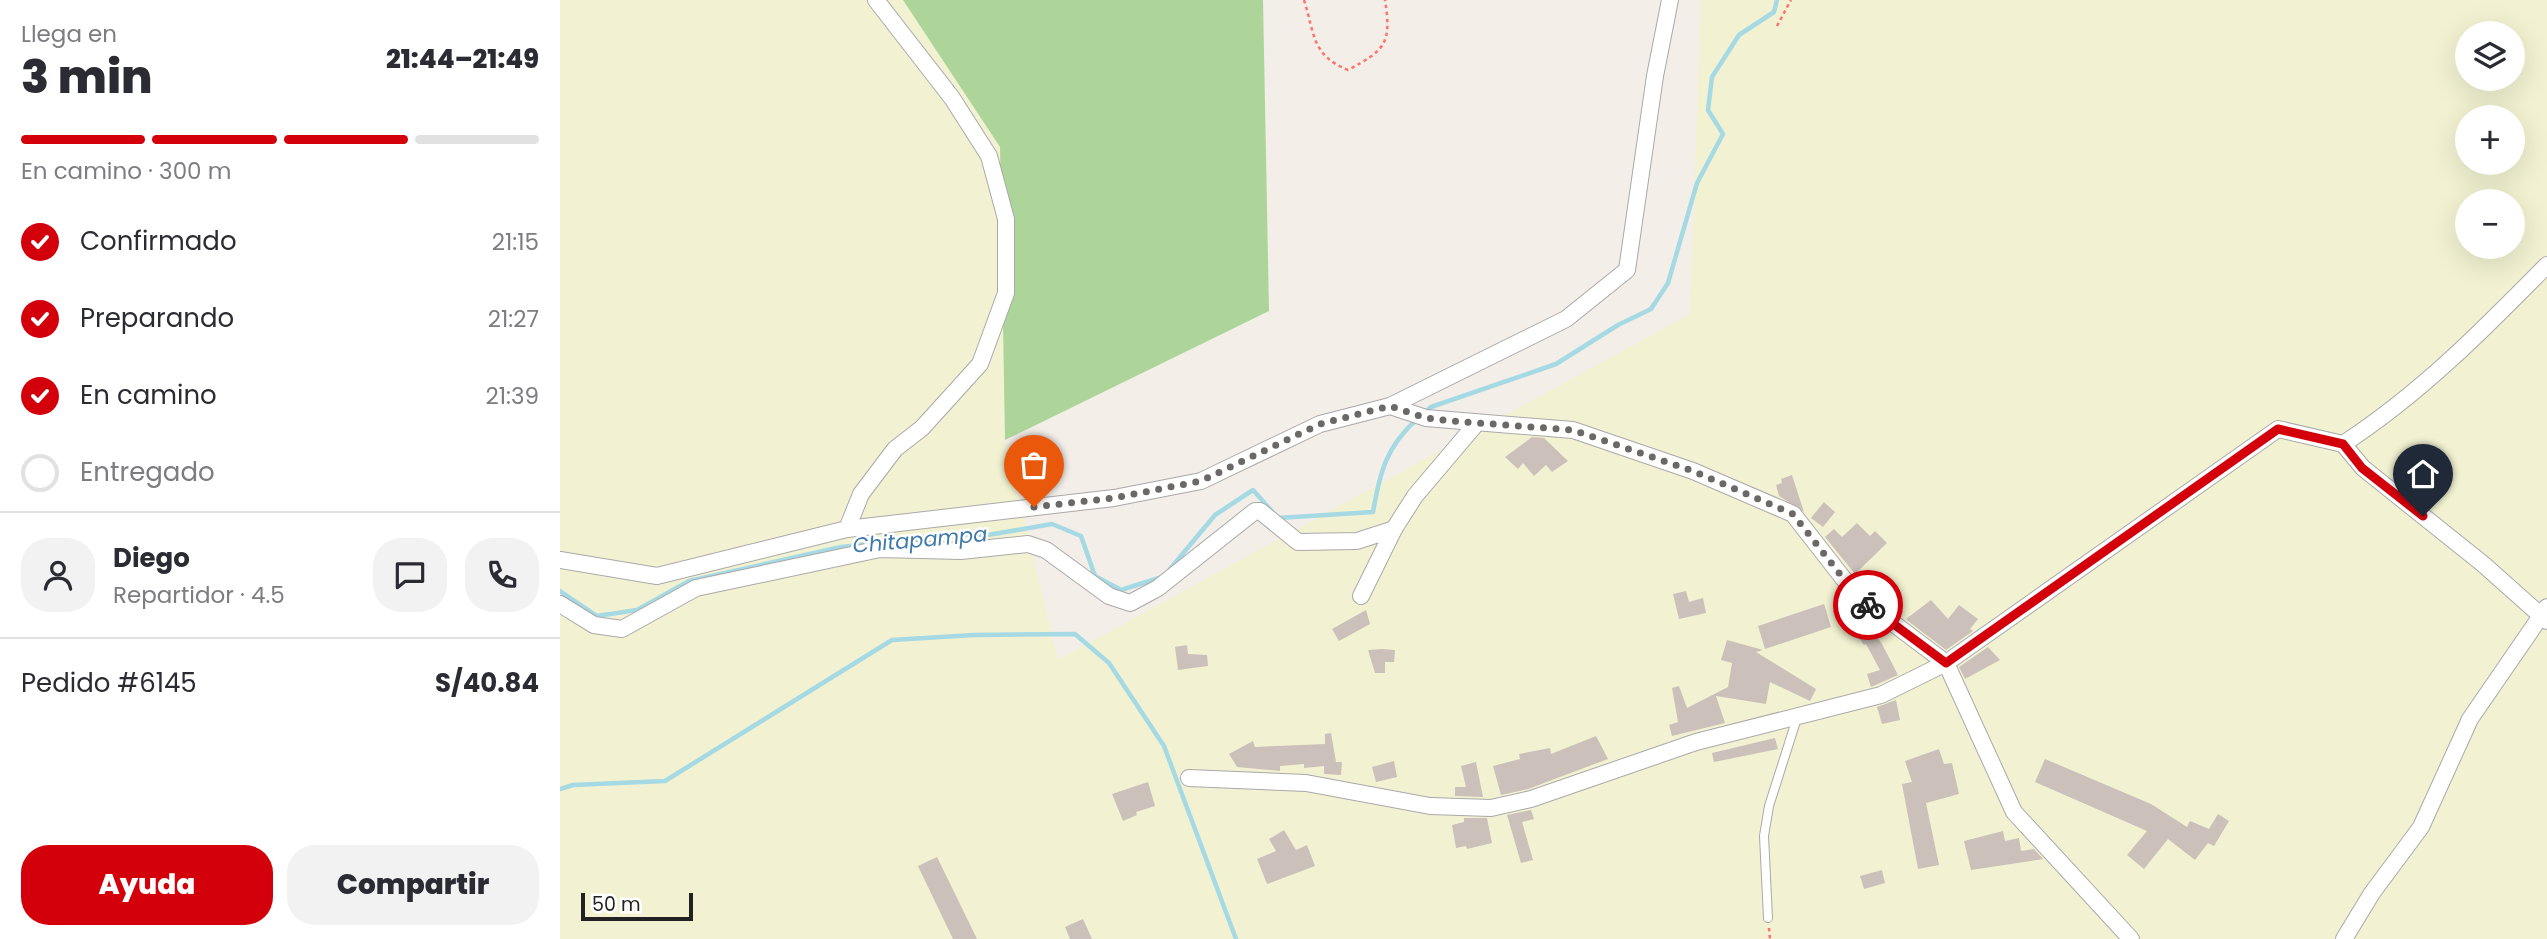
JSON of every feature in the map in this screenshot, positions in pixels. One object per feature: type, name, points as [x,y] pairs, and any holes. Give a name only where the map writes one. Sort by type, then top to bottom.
[{"type":"street","points":[[847,529],[861,494],[895,449],[922,428],[980,365],[1006,293],[1006,219],[989,156],[952,98],[876,0]]},
{"type":"street","points":[[560,560],[657,576],[847,529],[1114,498],[1201,481],[1320,424],[1395,409],[1566,319],[1627,270],[1655,76],[1670,0]]},
{"type":"street","points":[[2343,444],[2388,415],[2428,380],[2547,265]]},
{"type":"street","points":[[1395,409],[1426,418],[1476,424],[1573,430],[1693,471],[1793,514],[1857,596],[1946,663],[2014,812],[2131,939]]},
{"type":"street","points":[[1361,596],[1394,529],[1415,496],[1476,424]]},
{"type":"street","points":[[1189,778],[1306,783],[1430,806],[1491,808],[1531,799],[1696,742],[1881,695],[1946,663],[2278,429],[2343,444],[2362,468],[2545,614],[2470,719],[2421,827],[2372,893],[2344,939]]},
{"type":"street","points":[[560,604],[594,625],[622,629],[696,588],[880,548],[961,551],[1027,544],[1046,550],[1110,596],[1130,603],[1158,588],[1255,511],[1259,511],[1298,542],[1357,541],[1394,529]]},
{"type":"lane","points":[[1768,918],[1764,836],[1769,806],[1797,718]]},
{"type":"path","points":[[1304,0],[1317,47],[1330,63],[1349,70],[1379,54],[1384,43],[1388,16],[1385,0]]},
{"type":"path","points":[[1777,26],[1791,0]]},
{"type":"green space","points":[[560,0],[903,0],[1000,147],[1005,440],[1058,660],[1690,314],[1701,0],[2547,0],[2547,939],[560,939]]},
{"type":"green space","points":[[903,0],[1263,0],[1269,311],[1005,440],[1000,147]]},
{"type":"building","points":[[1532,437],[1544,438],[1568,461],[1552,472],[1546,465],[1534,476],[1523,463],[1518,469],[1505,457]]},
{"type":"building","points":[[1792,475],[1804,512],[1779,496],[1776,485],[1782,483],[1781,479]]},
{"type":"building","points":[[1824,502],[1835,512],[1823,527],[1811,518]]},
{"type":"building","points":[[1857,523],[1870,536],[1875,531],[1887,543],[1855,574],[1825,537],[1834,529],[1842,537]]},
{"type":"building","points":[[1686,591],[1689,602],[1703,598],[1706,613],[1679,619],[1673,594]]},
{"type":"building","points":[[1931,600],[1948,619],[1959,605],[1978,619],[1970,629],[1973,631],[1946,650],[1906,619]]},
{"type":"building","points":[[1824,604],[1831,627],[1765,649],[1758,626]]},
{"type":"building","points":[[1856,608],[1882,644],[1898,675],[1871,687],[1867,674],[1880,670],[1866,644],[1864,645],[1844,616]]},
{"type":"building","points":[[1366,610],[1370,624],[1339,641],[1332,629]]},
{"type":"building","points":[[1727,640],[1763,650],[1756,652],[1816,689],[1810,701],[1770,682],[1766,704],[1716,696],[1725,723],[1672,736],[1669,725],[1678,722],[1672,688],[1679,686],[1687,708],[1728,687],[1732,663],[1721,660]]},
{"type":"building","points":[[1187,645],[1188,654],[1207,655],[1208,666],[1178,670],[1175,647]]},
{"type":"building","points":[[1988,647],[2000,660],[1965,679],[1959,667]]},
{"type":"building","points":[[1368,650],[1395,650],[1394,662],[1385,662],[1385,673],[1375,673]]},
{"type":"building","points":[[1896,700],[1900,720],[1882,724],[1877,707]]},
{"type":"building","points":[[1331,733],[1336,762],[1342,762],[1341,775],[1324,774],[1324,766],[1304,768],[1304,764],[1280,766],[1280,771],[1237,767],[1229,754],[1253,741],[1255,747],[1325,744],[1325,734]]},
{"type":"building","points":[[1596,736],[1608,759],[1528,789],[1501,795],[1493,766],[1520,759],[1519,754],[1550,748],[1551,754]]},
{"type":"building","points":[[1775,738],[1778,749],[1714,762],[1712,753]]},
{"type":"building","points":[[1939,749],[1944,764],[1952,763],[1959,794],[1926,803],[1939,865],[1918,869],[1902,784],[1912,782],[1905,761]]},
{"type":"building","points":[[2045,759],[2151,804],[2187,827],[2190,821],[2209,829],[2218,814],[2229,821],[2214,846],[2208,843],[2195,860],[2168,839],[2144,869],[2127,855],[2147,831],[2035,782]]},
{"type":"building","points":[[1394,761],[1397,777],[1376,782],[1372,767]]},
{"type":"building","points":[[1476,762],[1483,797],[1455,796],[1455,787],[1466,787],[1461,766]]},
{"type":"building","points":[[1148,782],[1155,806],[1136,812],[1137,815],[1123,821],[1112,794]]},
{"type":"building","points":[[1531,810],[1534,819],[1522,822],[1533,860],[1521,863],[1507,815]]},
{"type":"building","points":[[1464,818],[1487,818],[1492,843],[1467,849],[1466,846],[1456,848],[1452,825],[1464,822]]},
{"type":"building","points":[[1284,830],[1296,850],[1307,845],[1315,866],[1267,884],[1257,859],[1276,851],[1269,839]]},
{"type":"building","points":[[2003,831],[2005,841],[2019,838],[2021,851],[2034,849],[2043,859],[1971,870],[1964,841]]},
{"type":"building","points":[[937,857],[977,939],[953,939],[918,866]]},
{"type":"building","points":[[1882,870],[1885,883],[1864,889],[1860,876]]},
{"type":"building","points":[[1083,919],[1092,939],[1070,939],[1065,927]]},
{"type":"waterway","name":"Chitapampa","points":[[1424,413],[1431,407],[1556,364],[1618,325],[1651,309],[1668,283],[1697,183],[1723,134],[1708,110],[1712,77],[1739,35],[1774,12],[1777,0]]},
{"type":"waterway","name":"Chitapampa","points":[[1170,569],[1215,515],[1253,490],[1278,518],[1373,512],[1378,485],[1391,450],[1417,419]]},
{"type":"waterway","name":"Chitapampa","points":[[885,542],[953,534],[988,535],[1052,524],[1081,536],[1095,576],[1121,590],[1162,577]]},
{"type":"waterway","name":"Chitapampa","points":[[560,591],[597,616],[637,610],[689,581],[841,547],[869,544]]},
{"type":"waterway","points":[[560,789],[573,785],[665,781],[892,640],[974,635],[1075,634],[1109,663],[1164,746],[1236,939]]},
{"type":"way so far","points":[[1034,507],[1114,498],[1201,481],[1320,424],[1390,406],[1426,418],[1573,430],[1693,471],[1793,514],[1857,596],[1868,605]]},
{"type":"route","points":[[1868,605],[1946,663],[2278,429],[2318,441],[2343,444],[2362,468],[2423,516]]}]
